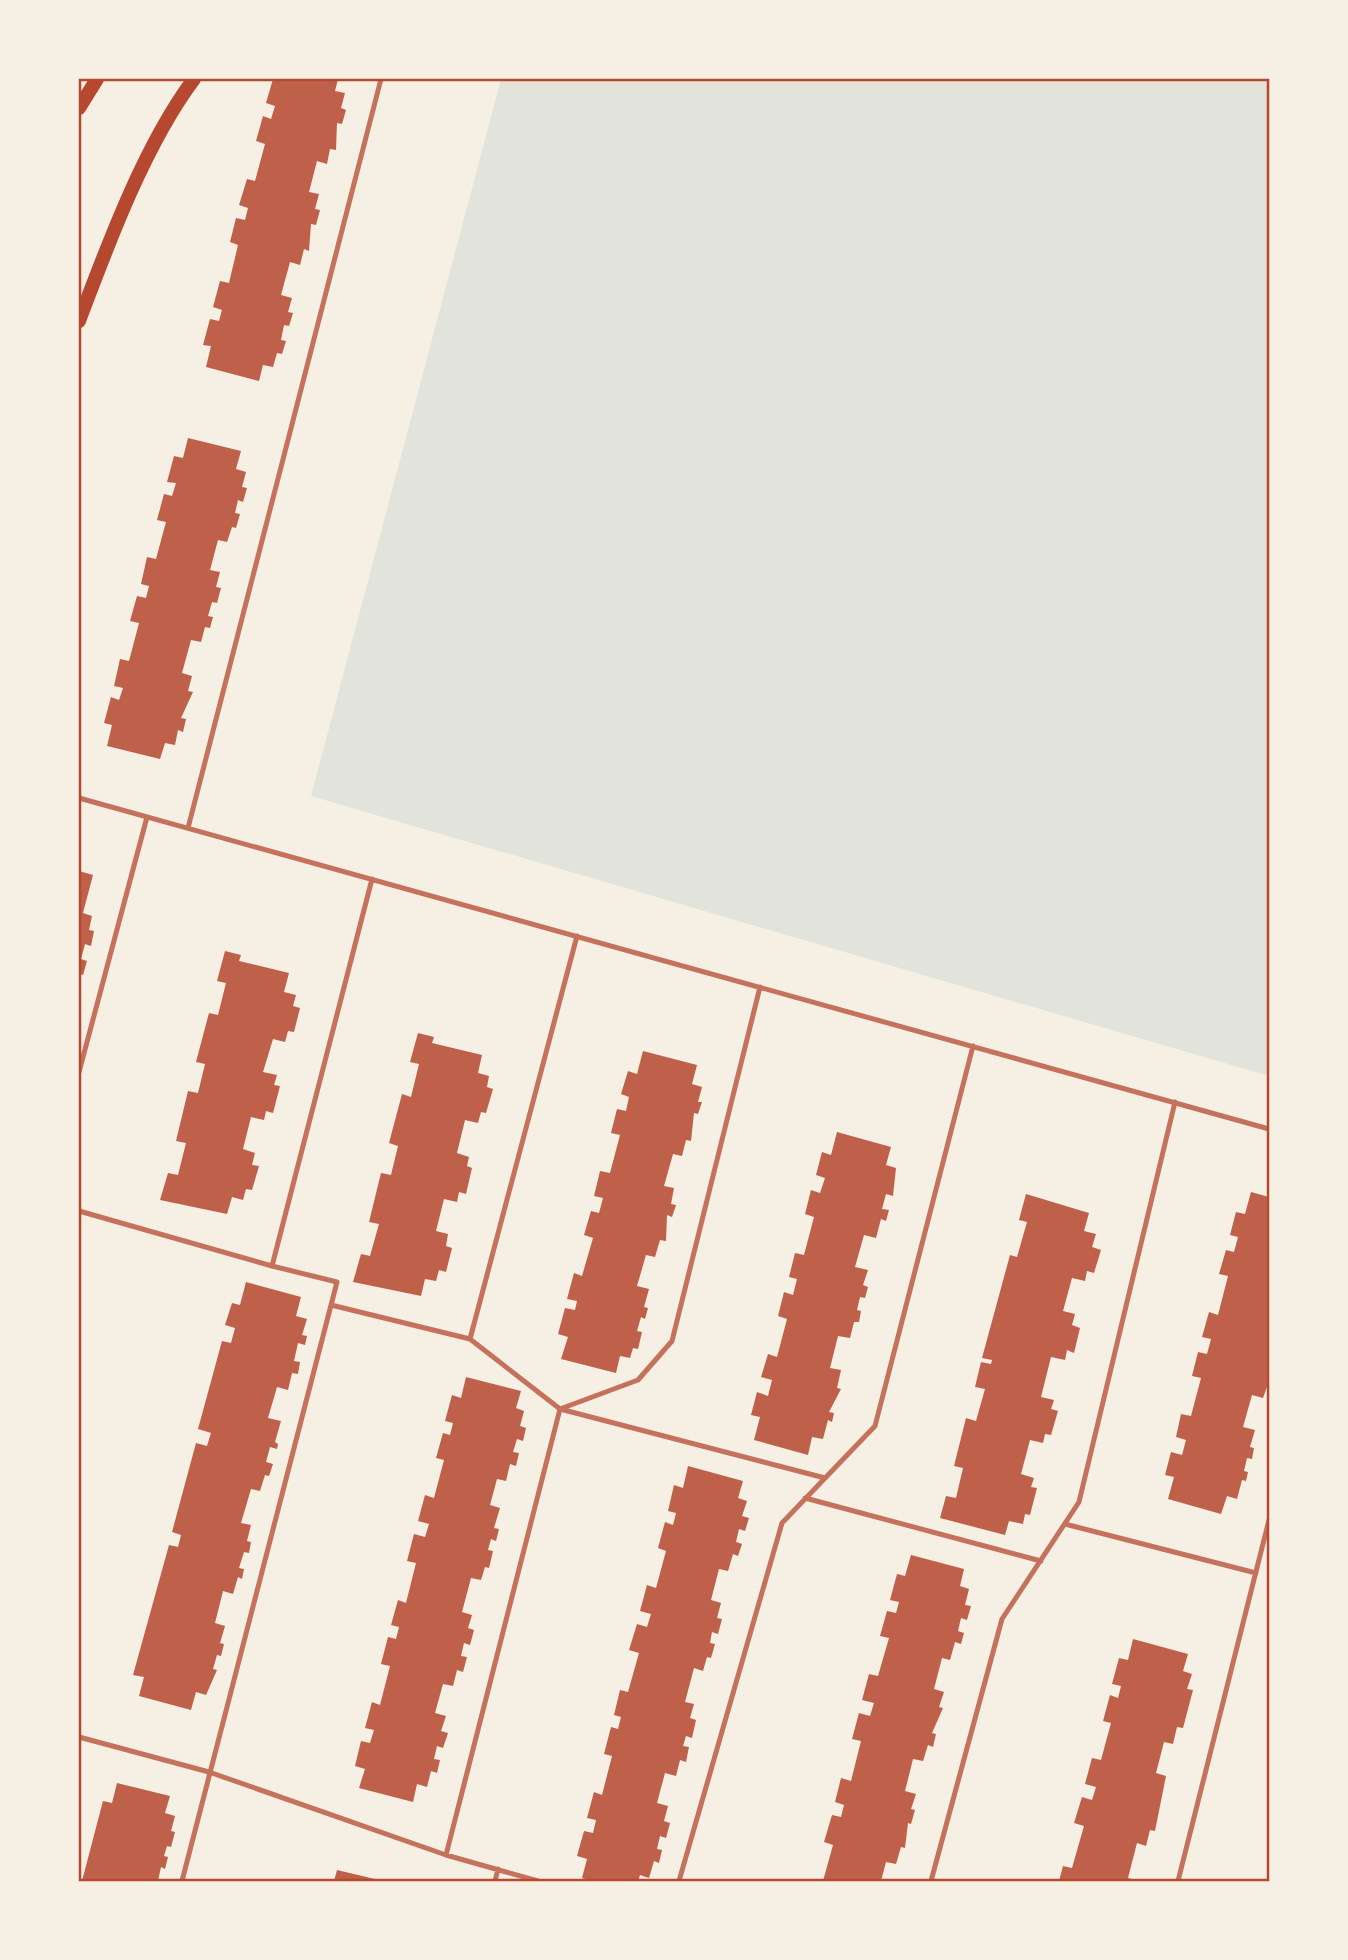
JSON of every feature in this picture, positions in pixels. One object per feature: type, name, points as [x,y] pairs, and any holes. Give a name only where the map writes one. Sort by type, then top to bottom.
[{"type":"main road","points":[[79,108],[97,79]]},
{"type":"main road","points":[[79,321],[109,243],[169,117],[194,79]]},
{"type":"lane","points":[[188,828],[381,79]]},
{"type":"lane","points":[[79,798],[1269,1129]]},
{"type":"lane","points":[[79,1072],[146,817]]},
{"type":"lane","points":[[272,1266],[372,879]]},
{"type":"lane","points":[[470,1339],[577,936]]},
{"type":"lane","points":[[560,1409],[638,1380],[672,1341],[760,987]]},
{"type":"lane","points":[[679,1881],[782,1523],[874,1426],[973,1046]]},
{"type":"lane","points":[[931,1881],[1002,1619],[1079,1502],[1175,1102]]},
{"type":"lane","points":[[79,1212],[337,1282],[182,1881]]},
{"type":"lane","points":[[331,1305],[470,1339],[560,1409],[825,1478]]},
{"type":"lane","points":[[446,1855],[560,1409]]},
{"type":"lane","points":[[806,1498],[1041,1561]]},
{"type":"lane","points":[[1178,1881],[1269,1520]]},
{"type":"lane","points":[[1065,1524],[1256,1573]]},
{"type":"lane","points":[[79,1737],[209,1772],[446,1855],[538,1881]]},
{"type":"lane","points":[[495,1881],[498,1869]]},
{"type":"shaded area","points":[[501,79],[1269,79],[1269,1076],[311,796]]},
{"type":"building","points":[[273,79],[338,79],[335,91],[345,93],[341,108],[346,110],[342,124],[337,123],[336,150],[330,149],[327,164],[317,161],[309,192],[319,194],[315,209],[320,210],[316,225],[311,224],[309,251],[304,249],[300,265],[290,262],[281,295],[292,298],[288,312],[293,313],[289,326],[284,325],[281,340],[286,341],[282,354],[277,353],[273,367],[263,365],[259,381],[206,367],[211,346],[203,345],[210,319],[219,321],[222,310],[213,307],[220,281],[229,283],[238,245],[230,242],[236,218],[245,220],[248,208],[239,205],[247,179],[255,181],[265,144],[256,141],[263,116],[271,119],[275,106],[266,103]]},
{"type":"building","points":[[188,438],[241,451],[236,469],[246,472],[242,487],[247,488],[243,502],[238,500],[235,513],[240,514],[236,528],[232,527],[227,542],[218,540],[210,570],[220,572],[216,587],[221,588],[217,603],[212,602],[208,616],[213,617],[210,628],[205,627],[201,642],[191,640],[182,673],[192,676],[188,691],[193,692],[181,718],[186,719],[183,732],[178,730],[175,745],[165,743],[160,759],[107,746],[112,725],[104,723],[111,697],[119,700],[123,688],[114,686],[120,659],[129,661],[139,623],[130,621],[137,596],[146,598],[149,586],[141,584],[147,557],[156,559],[166,522],[157,520],[164,494],[172,496],[176,483],[167,482],[174,456],[183,458]]},
{"type":"building","points":[[79,871],[93,875],[83,913],[92,916],[89,930],[94,931],[91,946],[85,944],[81,959],[87,961],[83,975],[79,974]]},
{"type":"building","points":[[225,951],[241,955],[239,961],[289,973],[284,992],[296,995],[293,1006],[300,1008],[294,1032],[288,1031],[285,1042],[273,1039],[263,1072],[277,1075],[274,1085],[280,1086],[273,1113],[266,1111],[264,1120],[251,1117],[243,1149],[255,1153],[252,1165],[259,1166],[252,1190],[246,1189],[243,1200],[232,1197],[227,1214],[160,1200],[168,1173],[178,1175],[186,1143],[176,1141],[188,1091],[198,1093],[205,1064],[196,1062],[209,1013],[218,1015],[226,983],[217,981]]},
{"type":"building","points":[[418,1033],[434,1037],[432,1043],[482,1055],[478,1073],[489,1076],[487,1087],[493,1089],[486,1113],[481,1112],[478,1123],[465,1120],[457,1153],[469,1157],[467,1166],[472,1168],[466,1194],[459,1192],[457,1202],[444,1199],[436,1231],[448,1234],[446,1246],[452,1248],[446,1272],[439,1270],[436,1281],[425,1279],[421,1296],[353,1282],[361,1254],[370,1256],[379,1224],[369,1222],[381,1173],[391,1175],[398,1146],[389,1143],[402,1094],[411,1097],[419,1064],[410,1062]]},
{"type":"building","points":[[643,1051],[697,1065],[692,1084],[702,1087],[698,1102],[702,1102],[698,1114],[694,1113],[691,1141],[686,1140],[682,1156],[673,1154],[664,1186],[674,1188],[671,1204],[676,1205],[672,1217],[667,1215],[666,1241],[660,1240],[655,1257],[646,1255],[637,1286],[649,1289],[644,1307],[648,1308],[645,1319],[641,1317],[637,1331],[642,1332],[638,1349],[633,1348],[630,1358],[620,1356],[616,1373],[561,1359],[568,1337],[558,1334],[565,1308],[575,1310],[577,1301],[567,1299],[574,1273],[582,1276],[593,1238],[584,1235],[591,1211],[599,1213],[603,1198],[594,1196],[600,1171],[610,1173],[620,1135],[611,1133],[617,1109],[626,1111],[629,1097],[621,1094],[628,1071],[637,1074]]},
{"type":"building","points":[[837,1132],[891,1147],[886,1165],[896,1168],[893,1196],[886,1194],[882,1209],[889,1210],[886,1221],[881,1219],[876,1238],[864,1235],[855,1267],[868,1270],[863,1285],[868,1287],[865,1298],[860,1297],[857,1310],[861,1311],[859,1322],[854,1322],[850,1338],[838,1336],[830,1368],[841,1370],[837,1388],[841,1389],[829,1412],[834,1413],[832,1422],[828,1420],[823,1439],[812,1437],[808,1455],[754,1440],[760,1417],[751,1415],[757,1392],[768,1396],[772,1380],[761,1377],[768,1354],[777,1357],[787,1319],[778,1316],[784,1292],[793,1295],[797,1279],[789,1277],[795,1253],[804,1255],[814,1217],[805,1214],[811,1190],[820,1193],[825,1178],[816,1175],[822,1152],[831,1155]]},
{"type":"building","points":[[1251,1192],[1269,1197],[1269,1381],[1263,1398],[1252,1395],[1243,1427],[1255,1430],[1250,1447],[1254,1448],[1252,1459],[1247,1458],[1244,1471],[1248,1472],[1246,1481],[1242,1480],[1237,1499],[1227,1496],[1221,1514],[1168,1499],[1174,1477],[1165,1475],[1171,1452],[1182,1455],[1186,1440],[1176,1437],[1181,1414],[1191,1416],[1201,1378],[1192,1376],[1198,1352],[1207,1354],[1211,1339],[1202,1337],[1209,1312],[1218,1315],[1228,1276],[1219,1274],[1226,1250],[1234,1252],[1238,1237],[1230,1235],[1236,1212],[1245,1214]]},
{"type":"building","points":[[1026,1194],[1089,1213],[1084,1231],[1096,1234],[1092,1247],[1101,1250],[1094,1273],[1087,1271],[1085,1281],[1072,1278],[1063,1311],[1075,1314],[1072,1325],[1080,1328],[1074,1353],[1067,1350],[1065,1360],[1051,1357],[1041,1397],[1054,1400],[1051,1409],[1058,1411],[1051,1435],[1045,1434],[1043,1443],[1030,1440],[1021,1474],[1034,1478],[1031,1487],[1037,1488],[1030,1515],[1025,1514],[1023,1524],[1009,1521],[1005,1535],[940,1518],[946,1496],[956,1498],[963,1468],[954,1466],[966,1418],[976,1421],[985,1389],[975,1387],[981,1362],[991,1364],[992,1360],[982,1358],[1010,1255],[1017,1257],[1027,1222],[1019,1220]]},
{"type":"building","points":[[246,1282],[301,1297],[296,1316],[307,1319],[302,1335],[307,1336],[305,1345],[298,1343],[294,1361],[300,1362],[298,1374],[292,1373],[288,1390],[277,1387],[268,1418],[281,1421],[275,1442],[278,1444],[277,1449],[270,1447],[266,1462],[273,1464],[269,1476],[265,1475],[260,1491],[251,1489],[241,1523],[251,1525],[247,1541],[251,1542],[249,1553],[244,1552],[239,1568],[244,1569],[242,1579],[238,1577],[233,1594],[223,1591],[215,1623],[225,1626],[220,1643],[224,1644],[221,1656],[217,1655],[213,1669],[217,1670],[206,1695],[196,1692],[191,1710],[139,1696],[144,1677],[133,1675],[169,1545],[178,1547],[181,1535],[172,1532],[196,1443],[207,1446],[211,1433],[198,1429],[222,1341],[231,1343],[235,1328],[225,1325],[232,1303],[240,1305]]},
{"type":"building","points":[[466,1377],[521,1391],[516,1408],[524,1411],[520,1426],[526,1428],[523,1441],[517,1439],[513,1452],[519,1453],[516,1466],[510,1464],[506,1481],[497,1479],[490,1505],[500,1508],[494,1528],[499,1529],[496,1541],[491,1539],[488,1550],[493,1551],[489,1568],[485,1567],[481,1580],[471,1578],[462,1612],[472,1615],[468,1628],[474,1630],[470,1645],[464,1643],[461,1656],[467,1657],[463,1672],[457,1670],[453,1686],[443,1684],[435,1713],[446,1716],[441,1731],[448,1733],[443,1748],[437,1746],[434,1759],[440,1760],[437,1773],[431,1771],[427,1787],[417,1784],[413,1802],[359,1788],[365,1769],[355,1766],[361,1741],[370,1743],[374,1730],[365,1728],[372,1702],[380,1705],[390,1666],[381,1664],[388,1637],[396,1639],[399,1627],[391,1625],[398,1600],[406,1603],[416,1563],[407,1561],[414,1534],[425,1537],[429,1524],[418,1521],[425,1495],[434,1498],[444,1460],[436,1458],[443,1433],[450,1435],[453,1423],[445,1421],[452,1395],[461,1398]]},
{"type":"building","points":[[688,1466],[743,1481],[738,1498],[747,1501],[742,1516],[749,1518],[745,1531],[739,1529],[736,1542],[742,1544],[738,1556],[733,1554],[728,1571],[719,1569],[711,1600],[721,1603],[717,1618],[722,1619],[718,1634],[712,1632],[710,1643],[715,1644],[711,1658],[707,1657],[703,1671],[694,1668],[685,1702],[694,1704],[690,1718],[696,1720],[692,1738],[686,1736],[683,1746],[689,1747],[686,1762],[680,1760],[676,1776],[665,1773],[657,1803],[668,1806],[664,1821],[670,1823],[666,1838],[660,1836],[657,1849],[662,1850],[659,1863],[654,1861],[649,1878],[640,1875],[638,1881],[593,1881],[582,1878],[587,1859],[577,1856],[584,1831],[593,1833],[596,1820],[587,1818],[594,1792],[602,1795],[612,1756],[604,1754],[611,1727],[618,1729],[621,1717],[614,1715],[620,1690],[628,1692],[639,1653],[629,1650],[637,1624],[647,1627],[651,1614],[640,1611],[647,1585],[656,1588],[666,1551],[658,1548],[665,1522],[673,1525],[676,1513],[668,1511],[674,1485],[683,1488]]},
{"type":"building","points":[[911,1555],[964,1569],[960,1586],[969,1589],[965,1605],[971,1606],[967,1620],[961,1618],[958,1631],[964,1633],[961,1644],[955,1642],[950,1660],[942,1658],[934,1689],[944,1692],[939,1707],[943,1708],[932,1733],[936,1734],[933,1747],[928,1745],[923,1761],[913,1759],[905,1791],[916,1794],[911,1809],[915,1810],[911,1824],[908,1823],[905,1848],[901,1847],[896,1864],[886,1862],[881,1881],[823,1881],[833,1845],[824,1842],[832,1815],[841,1817],[844,1805],[835,1802],[841,1778],[851,1781],[861,1741],[852,1739],[859,1713],[870,1716],[874,1703],[862,1700],[869,1674],[878,1676],[889,1638],[880,1636],[887,1611],[896,1613],[899,1602],[890,1600],[897,1574],[905,1576]]},
{"type":"building","points":[[1133,1639],[1188,1654],[1183,1671],[1192,1674],[1187,1689],[1193,1690],[1183,1728],[1177,1727],[1173,1744],[1164,1742],[1156,1773],[1166,1776],[1155,1831],[1150,1830],[1146,1846],[1137,1843],[1128,1878],[1138,1881],[1059,1881],[1063,1866],[1072,1868],[1084,1826],[1074,1823],[1082,1797],[1092,1800],[1096,1787],[1085,1784],[1092,1758],[1101,1760],[1111,1723],[1103,1721],[1110,1695],[1118,1698],[1121,1686],[1112,1684],[1119,1658],[1128,1660]]},
{"type":"building","points":[[117,1783],[170,1796],[165,1813],[175,1816],[171,1831],[175,1832],[171,1847],[167,1846],[164,1856],[168,1857],[165,1869],[161,1867],[158,1881],[82,1881],[103,1801],[112,1803]]},
{"type":"building","points":[[337,1870],[379,1880],[379,1881],[334,1881]]}]
